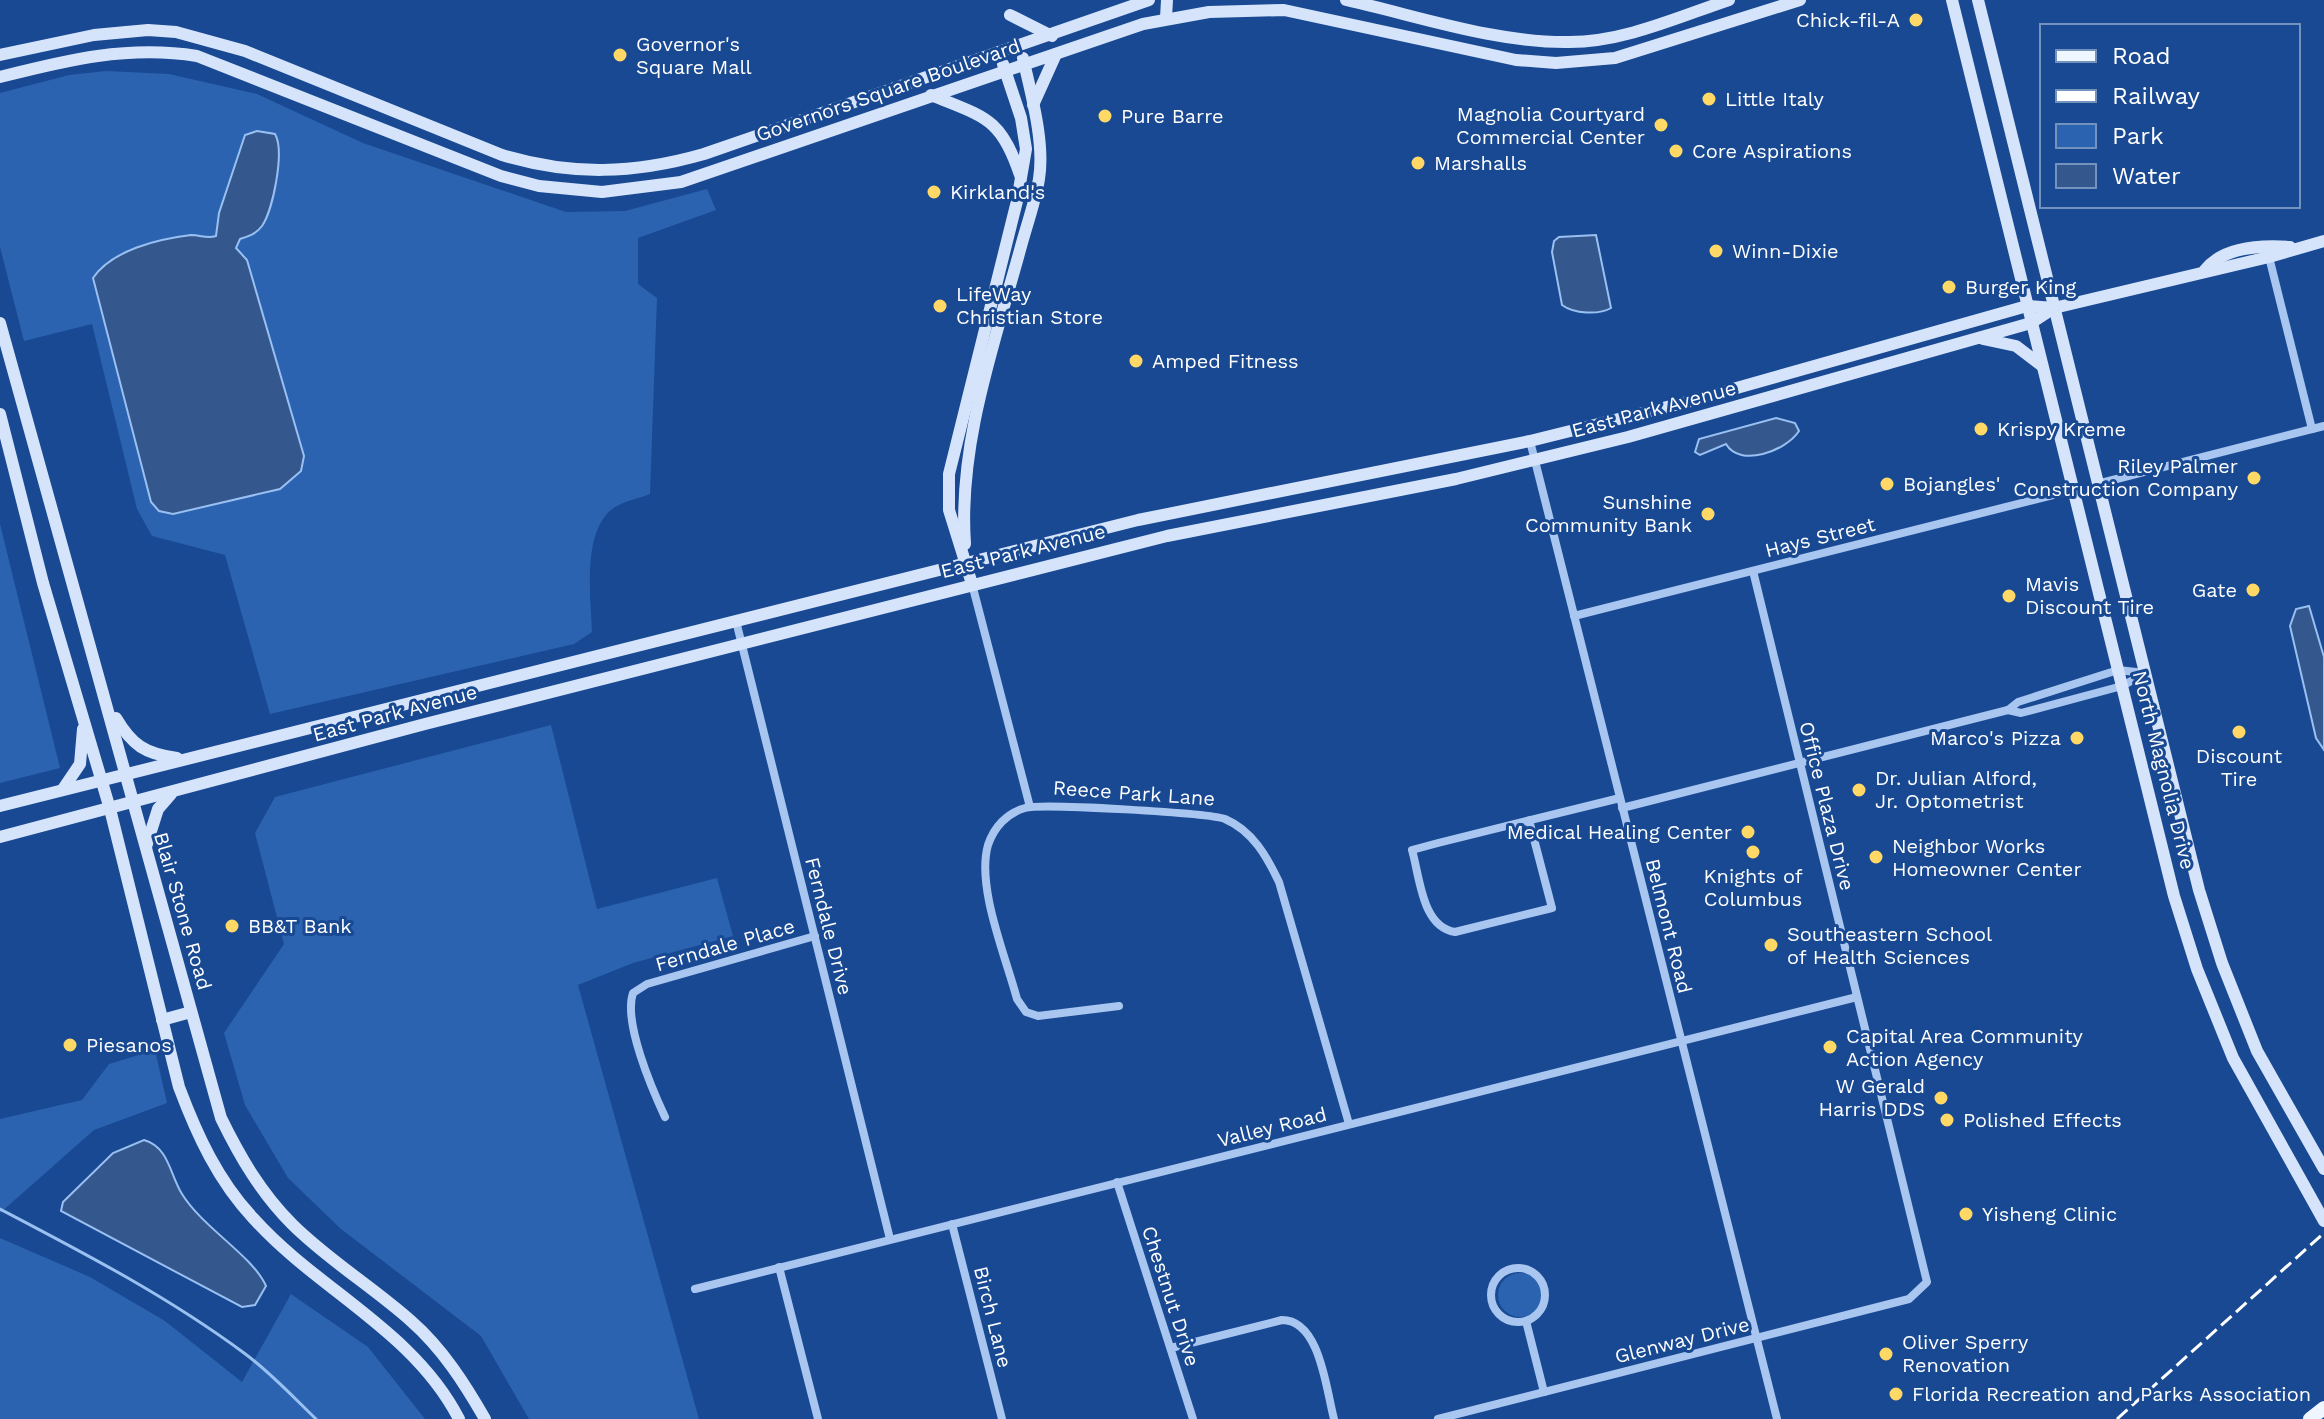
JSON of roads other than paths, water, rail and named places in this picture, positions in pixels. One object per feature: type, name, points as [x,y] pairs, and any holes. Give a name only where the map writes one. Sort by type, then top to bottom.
[{"type":"main road","name":"Governors Square Boulevard","points":[[0,55],[94,35],[148,30],[176,32],[229,45],[502,155],[542,167],[621,172],[704,154],[1149,0]]},
{"type":"main road","points":[[1168,0],[1172,17]]},
{"type":"main road","points":[[1346,0],[1516,38],[1557,41],[1626,34],[1725,2],[1726,24]]},
{"type":"main road","name":"Governors Square Boulevard","points":[[0,77],[78,57],[130,50],[172,52],[221,64],[501,176],[539,186],[602,192],[646,189],[711,173],[931,95],[1172,17],[1233,9],[1284,10],[1516,60],[1556,63],[1615,58],[1800,0]]},
{"type":"main road","name":"North Magnolia Drive","points":[[1952,0],[2174,896],[2197,969],[2242,1076],[2324,1221]]},
{"type":"main road","name":"North Magnolia Drive","points":[[1978,0],[2199,890],[2222,963],[2265,1065],[2324,1169]]},
{"type":"main road","points":[[1375,6],[1379,30]]},
{"type":"main road","points":[[1379,30],[1393,11]]},
{"type":"main road","points":[[1010,15],[1052,36]]},
{"type":"main road","points":[[1556,63],[1557,41]]},
{"type":"main road","points":[[221,64],[229,45]]},
{"type":"main road","points":[[967,563],[964,481],[990,362],[1040,177],[1033,105],[1020,46]]},
{"type":"main road","points":[[972,584],[949,510],[949,474],[1022,180],[1025,134],[1000,53]]},
{"type":"main road","points":[[1033,105],[1056,54]]},
{"type":"main road","points":[[931,95],[993,123],[1012,149],[1022,180]]},
{"type":"main road","points":[[704,154],[711,173]]},
{"type":"main road","name":"East Park Avenue","points":[[0,806],[1193,507],[1530,441],[1687,402],[2027,306],[2054,308],[2324,241]]},
{"type":"main road","name":"East Park Avenue","points":[[2205,270],[2215,257],[2266,245],[2296,248]]},
{"type":"main road","name":"East Park Avenue","points":[[0,837],[425,724],[1167,536],[1535,461],[1705,417],[2031,323],[2054,308]]},
{"type":"main road","name":"Blair Stone Road","points":[[0,323],[221,1118],[241,1159],[264,1193],[305,1237],[413,1323],[453,1368],[485,1419]]},
{"type":"main road","points":[[1980,338],[2016,346],[2042,367]]},
{"type":"main road","points":[[0,414],[43,583],[102,780],[162,1020],[193,1124],[227,1185],[281,1246],[389,1332],[426,1372],[459,1419]]},
{"type":"main road","points":[[43,583],[68,576]]},
{"type":"main road","points":[[108,705],[135,746],[158,756],[184,759]]},
{"type":"main road","points":[[63,790],[80,764],[83,714]]},
{"type":"main road","points":[[145,850],[154,817],[171,794]]},
{"type":"main road","points":[[2174,896],[2199,890]]},
{"type":"main road","points":[[162,1020],[191,1012]]},
{"type":"main road","points":[[2242,1076],[2265,1065]]},
{"type":"main road","points":[[2310,1419],[2324,1408]]},
{"type":"street","points":[[2269,257],[2312,429]]},
{"type":"street","points":[[2097,484],[2324,426]]},
{"type":"street","name":"Belmont Road","points":[[1530,441],[1777,1419]]},
{"type":"street","name":"Hays Street","points":[[1574,616],[2073,490]]},
{"type":"street","name":"Office Plaza Drive","points":[[1753,571],[1927,1282]]},
{"type":"street","name":"Reece Park Lane","points":[[972,584],[1030,807],[1217,817],[1237,826],[1256,843],[1279,882],[1349,1124]]},
{"type":"street","name":"Ferndale Drive","points":[[736,621],[890,1239]]},
{"type":"street","points":[[1622,808],[2008,710],[2018,702],[2118,670],[2145,673]]},
{"type":"street","points":[[2008,710],[2021,713],[2122,686],[2145,673]]},
{"type":"street","points":[[1529,820],[1552,908],[1455,932],[1441,930],[1431,920],[1412,850],[1529,820],[1620,798]]},
{"type":"street","points":[[1030,807],[997,826],[985,864],[988,891],[1017,999],[1026,1012],[1038,1016],[1119,1006]]},
{"type":"street","name":"Ferndale Place","points":[[665,1117],[649,1083],[630,1008],[633,993],[647,984],[815,936]]},
{"type":"street","name":"Valley Road","points":[[695,1289],[1857,997]]},
{"type":"street","name":"Chestnut Drive","points":[[1117,1182],[1193,1419]]},
{"type":"street","name":"Birch Lane","points":[[952,1224],[1002,1419]]},
{"type":"street","points":[[779,1267],[818,1419]]},
{"type":"street","points":[[1508,1270],[1533,1272],[1544,1286],[1543,1307],[1526,1321],[1503,1318],[1492,1303],[1494,1282],[1508,1270]]},
{"type":"street","name":"Glenway Drive","points":[[1438,1419],[1909,1299],[1927,1282]]},
{"type":"street","points":[[1171,1348],[1282,1320],[1299,1323],[1311,1334],[1334,1419]]},
{"type":"street","points":[[1526,1321],[1544,1392]]},
{"type":"water","points":[[257,131],[275,134],[279,153],[276,180],[262,226],[255,233],[240,239],[236,248],[247,260],[304,456],[301,471],[280,489],[173,514],[159,511],[151,502],[93,278],[112,260],[150,243],[191,235],[216,236],[219,213],[245,135]]},
{"type":"water","points":[[1596,235],[1611,308],[1580,312],[1562,305],[1552,252],[1554,241],[1559,237]]},
{"type":"water","points":[[1776,418],[1795,423],[1799,431],[1774,450],[1752,456],[1741,455],[1726,444],[1700,455],[1695,452],[1699,439]]},
{"type":"water","points":[[2309,606],[2324,657],[2324,750],[2316,738],[2290,626],[2296,609]]},
{"type":"water","points":[[144,1140],[164,1155],[178,1187],[191,1206],[260,1275],[266,1286],[255,1305],[242,1307],[61,1211],[63,1202],[113,1153]]},
{"type":"waterway","points":[[0,1209],[125,1276],[215,1332],[263,1368],[316,1419]]},
{"type":"railway","points":[[2117,1419],[2324,1233]]},
{"type":"place","name":"Chick-fil-A","points":[[1916,20]]},
{"type":"place","name":"Governor's Square Mall","points":[[620,55]]},
{"type":"place","name":"Little Italy","points":[[1709,99]]},
{"type":"place","name":"Pure Barre","points":[[1105,116]]},
{"type":"place","name":"Magnolia Courtyard Commercial Center","points":[[1661,125]]},
{"type":"place","name":"Core Aspirations","points":[[1676,151]]},
{"type":"place","name":"Marshalls","points":[[1418,163]]},
{"type":"place","name":"Kirkland's","points":[[934,192]]},
{"type":"place","name":"Winn-Dixie","points":[[1716,251]]},
{"type":"place","name":"Burger King","points":[[1949,287]]},
{"type":"place","name":"LifeWay Christian Store","points":[[940,306]]},
{"type":"place","name":"Amped Fitness","points":[[1136,361]]},
{"type":"place","name":"Krispy Kreme","points":[[1981,429]]},
{"type":"place","name":"Riley Palmer Construction Company","points":[[2254,478]]},
{"type":"place","name":"Bojangles'","points":[[1887,484]]},
{"type":"place","name":"Sunshine Community Bank","points":[[1708,514]]},
{"type":"place","name":"Gate","points":[[2253,590]]},
{"type":"place","name":"Mavis Discount Tire","points":[[2009,596]]},
{"type":"place","name":"Discount Tire","points":[[2239,732]]},
{"type":"place","name":"Marco's Pizza","points":[[2077,738]]},
{"type":"place","name":"Dr. Julian Alford, Jr. Optometrist","points":[[1859,790]]},
{"type":"place","name":"Medical Healing Center","points":[[1748,832]]},
{"type":"place","name":"Knights of Columbus","points":[[1753,852]]},
{"type":"place","name":"Neighbor Works Homeowner Center","points":[[1876,857]]},
{"type":"place","name":"BB&T Bank","points":[[232,926]]},
{"type":"place","name":"Southeastern School of Health Sciences","points":[[1771,945]]},
{"type":"place","name":"Piesanos","points":[[70,1045]]},
{"type":"place","name":"Capital Area Community Action Agency","points":[[1830,1047]]},
{"type":"place","name":"W Gerald Harris DDS","points":[[1941,1098]]},
{"type":"place","name":"Polished Effects","points":[[1947,1120]]},
{"type":"place","name":"Yisheng Clinic","points":[[1966,1214]]},
{"type":"place","name":"Oliver Sperry Renovation","points":[[1886,1354]]},
{"type":"place","name":"Florida Recreation and Parks Association","points":[[1896,1394]]}]
